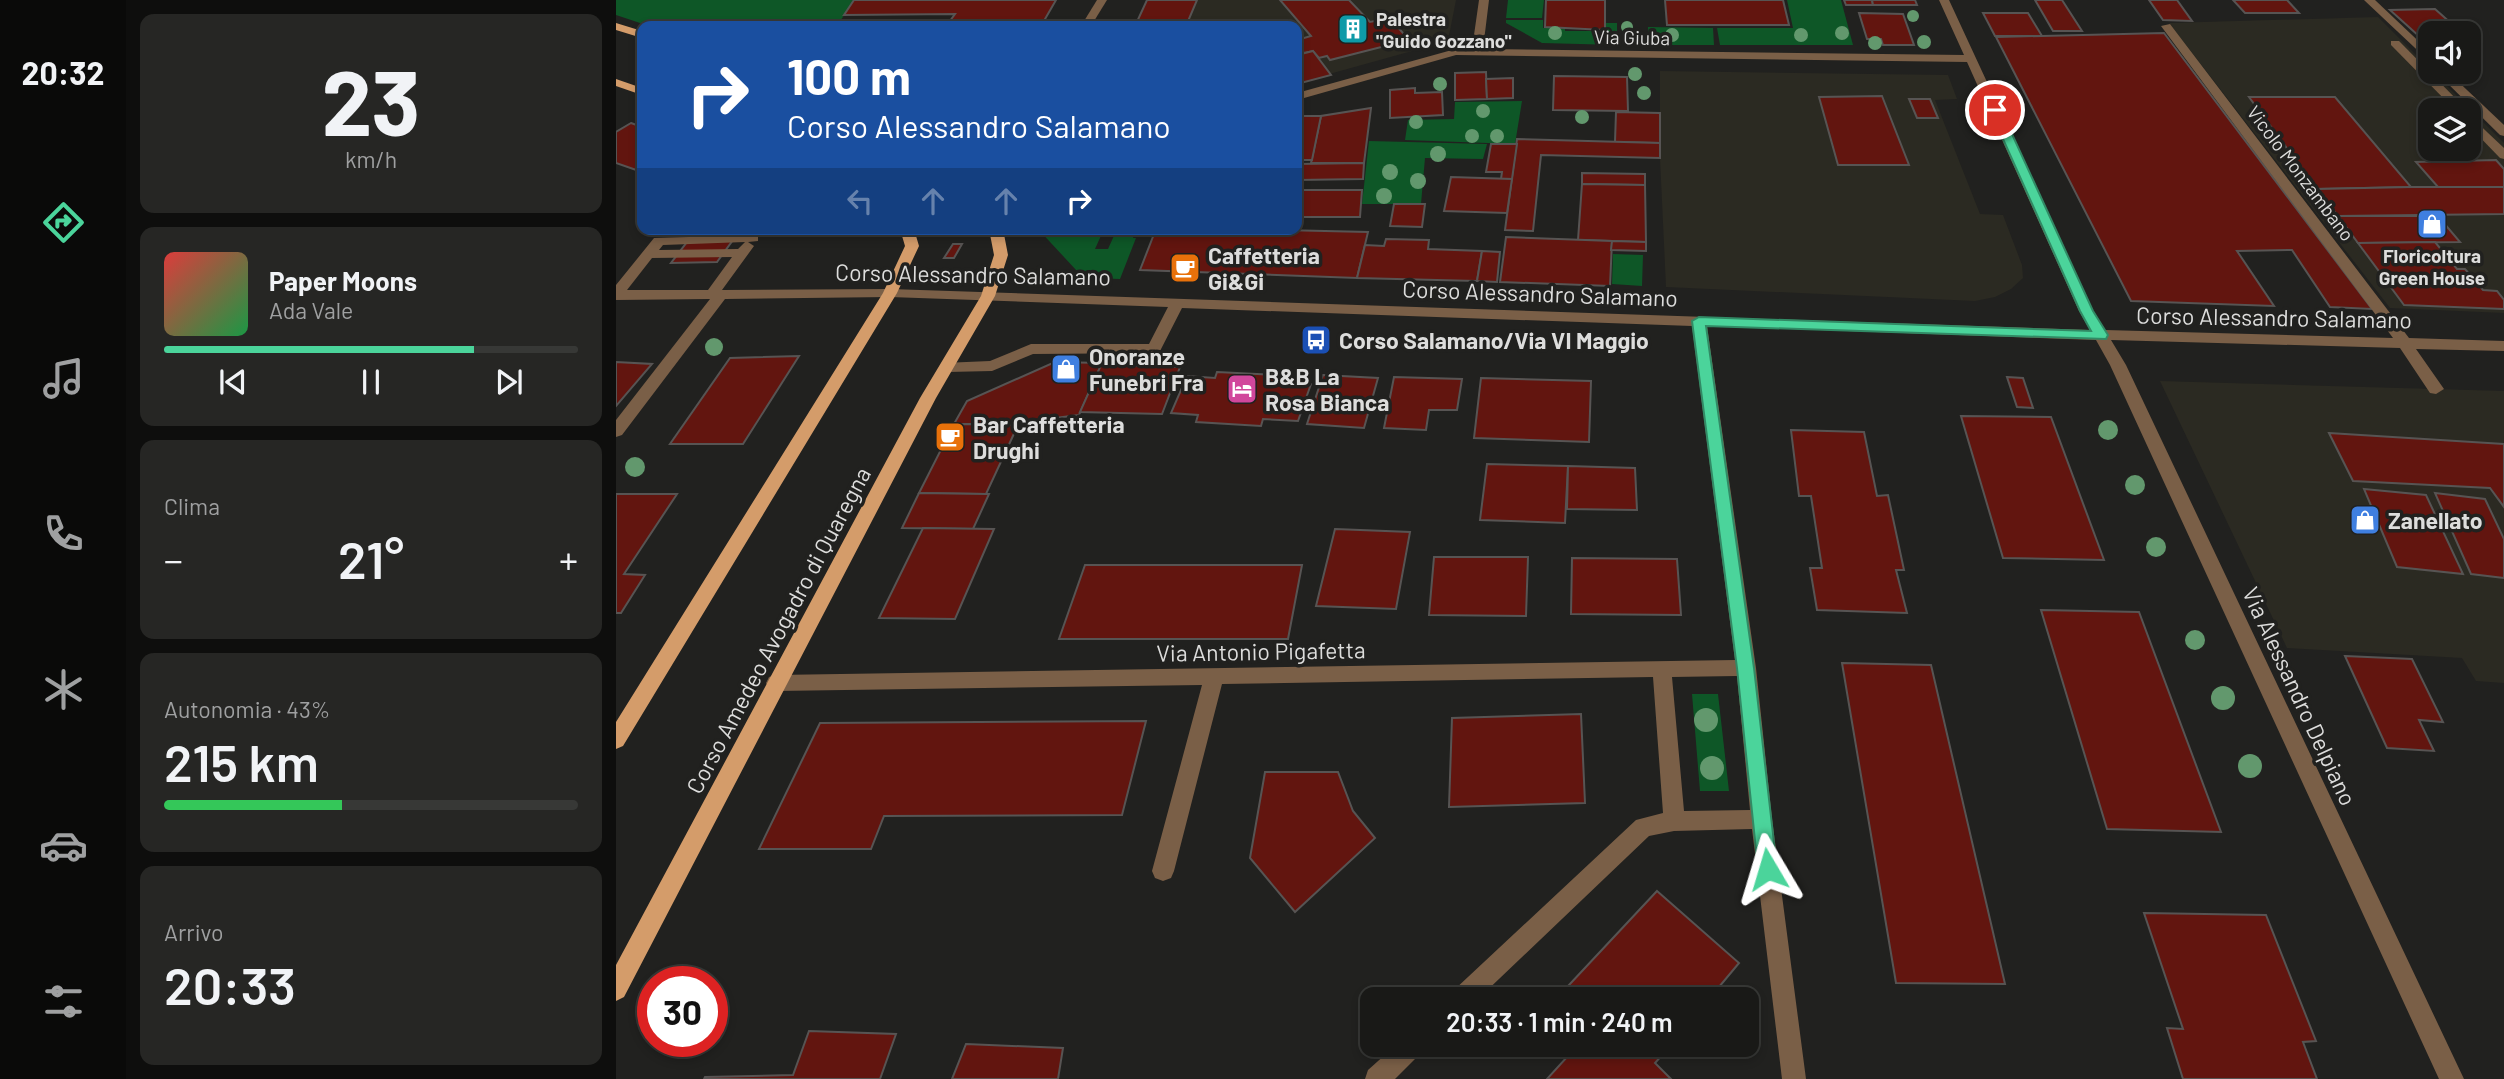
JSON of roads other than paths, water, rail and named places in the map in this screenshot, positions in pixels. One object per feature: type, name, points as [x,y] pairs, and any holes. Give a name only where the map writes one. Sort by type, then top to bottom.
[{"type":"main road","points":[[616,26],[637,33]]},
{"type":"main road","points":[[616,82],[637,90]]},
{"type":"main road","points":[[616,740],[890,293],[912,246],[909,235]]},
{"type":"main road","name":"Corso Amedeo Avogadro di Quaregna","points":[[616,989],[776,683],[988,296],[1002,255],[997,235]]},
{"type":"street","points":[[1089,21],[1102,0]]},
{"type":"street","points":[[1477,52],[1484,0]]},
{"type":"street","name":"Via Alessandro Delpiano","points":[[1944,0],[2087,311],[2118,365],[2452,1079]]},
{"type":"street","points":[[2369,0],[2418,47]]},
{"type":"street","name":"Vicolo Monzambano","points":[[2166,26],[2406,344],[2436,389]]},
{"type":"street","points":[[2395,43],[2449,98]]},
{"type":"street","name":"Via Giuba","points":[[1302,96],[1456,52],[1973,60]]},
{"type":"street","points":[[2454,84],[2504,132]]},
{"type":"street","points":[[2481,131],[2504,155]]},
{"type":"street","points":[[616,294],[659,241],[742,235]]},
{"type":"street","points":[[616,430],[717,294],[755,235]]},
{"type":"street","points":[[648,254],[742,253]]},
{"type":"street","name":"Corso Alessandro Salamano","points":[[616,294],[890,293],[2101,335],[2504,346]]},
{"type":"street","points":[[948,367],[992,366],[1031,349],[1041,348],[1154,349],[1177,303]]},
{"type":"street","points":[[1699,321],[1746,668],[1761,819],[1794,1079]]},
{"type":"street","name":"Via Antonio Pigafetta","points":[[776,683],[1746,668]]},
{"type":"street","points":[[1662,670],[1674,821]]},
{"type":"street","points":[[1163,871],[1214,676]]},
{"type":"street","points":[[1474,987],[1643,827],[1674,821],[1761,819]]},
{"type":"street","points":[[1377,1079],[1400,1057]]},
{"type":"place","name":"Palestra \"Guido Gozzano\"","points":[[1353,29]]},
{"type":"place","name":"Floricoltura Green House","points":[[2432,224]]},
{"type":"place","name":"Caffetteria Gi&Gi","points":[[1185,268]]},
{"type":"place","name":"Corso Salamano/Via VI Maggio","points":[[1316,340]]},
{"type":"place","name":"Onoranze Funebri Fra","points":[[1066,369]]},
{"type":"place","name":"B&B La Rosa Bianca","points":[[1242,389]]},
{"type":"place","name":"Bar Caffetteria Drughi","points":[[950,437]]},
{"type":"place","name":"Zanellato","points":[[2365,520]]}]
